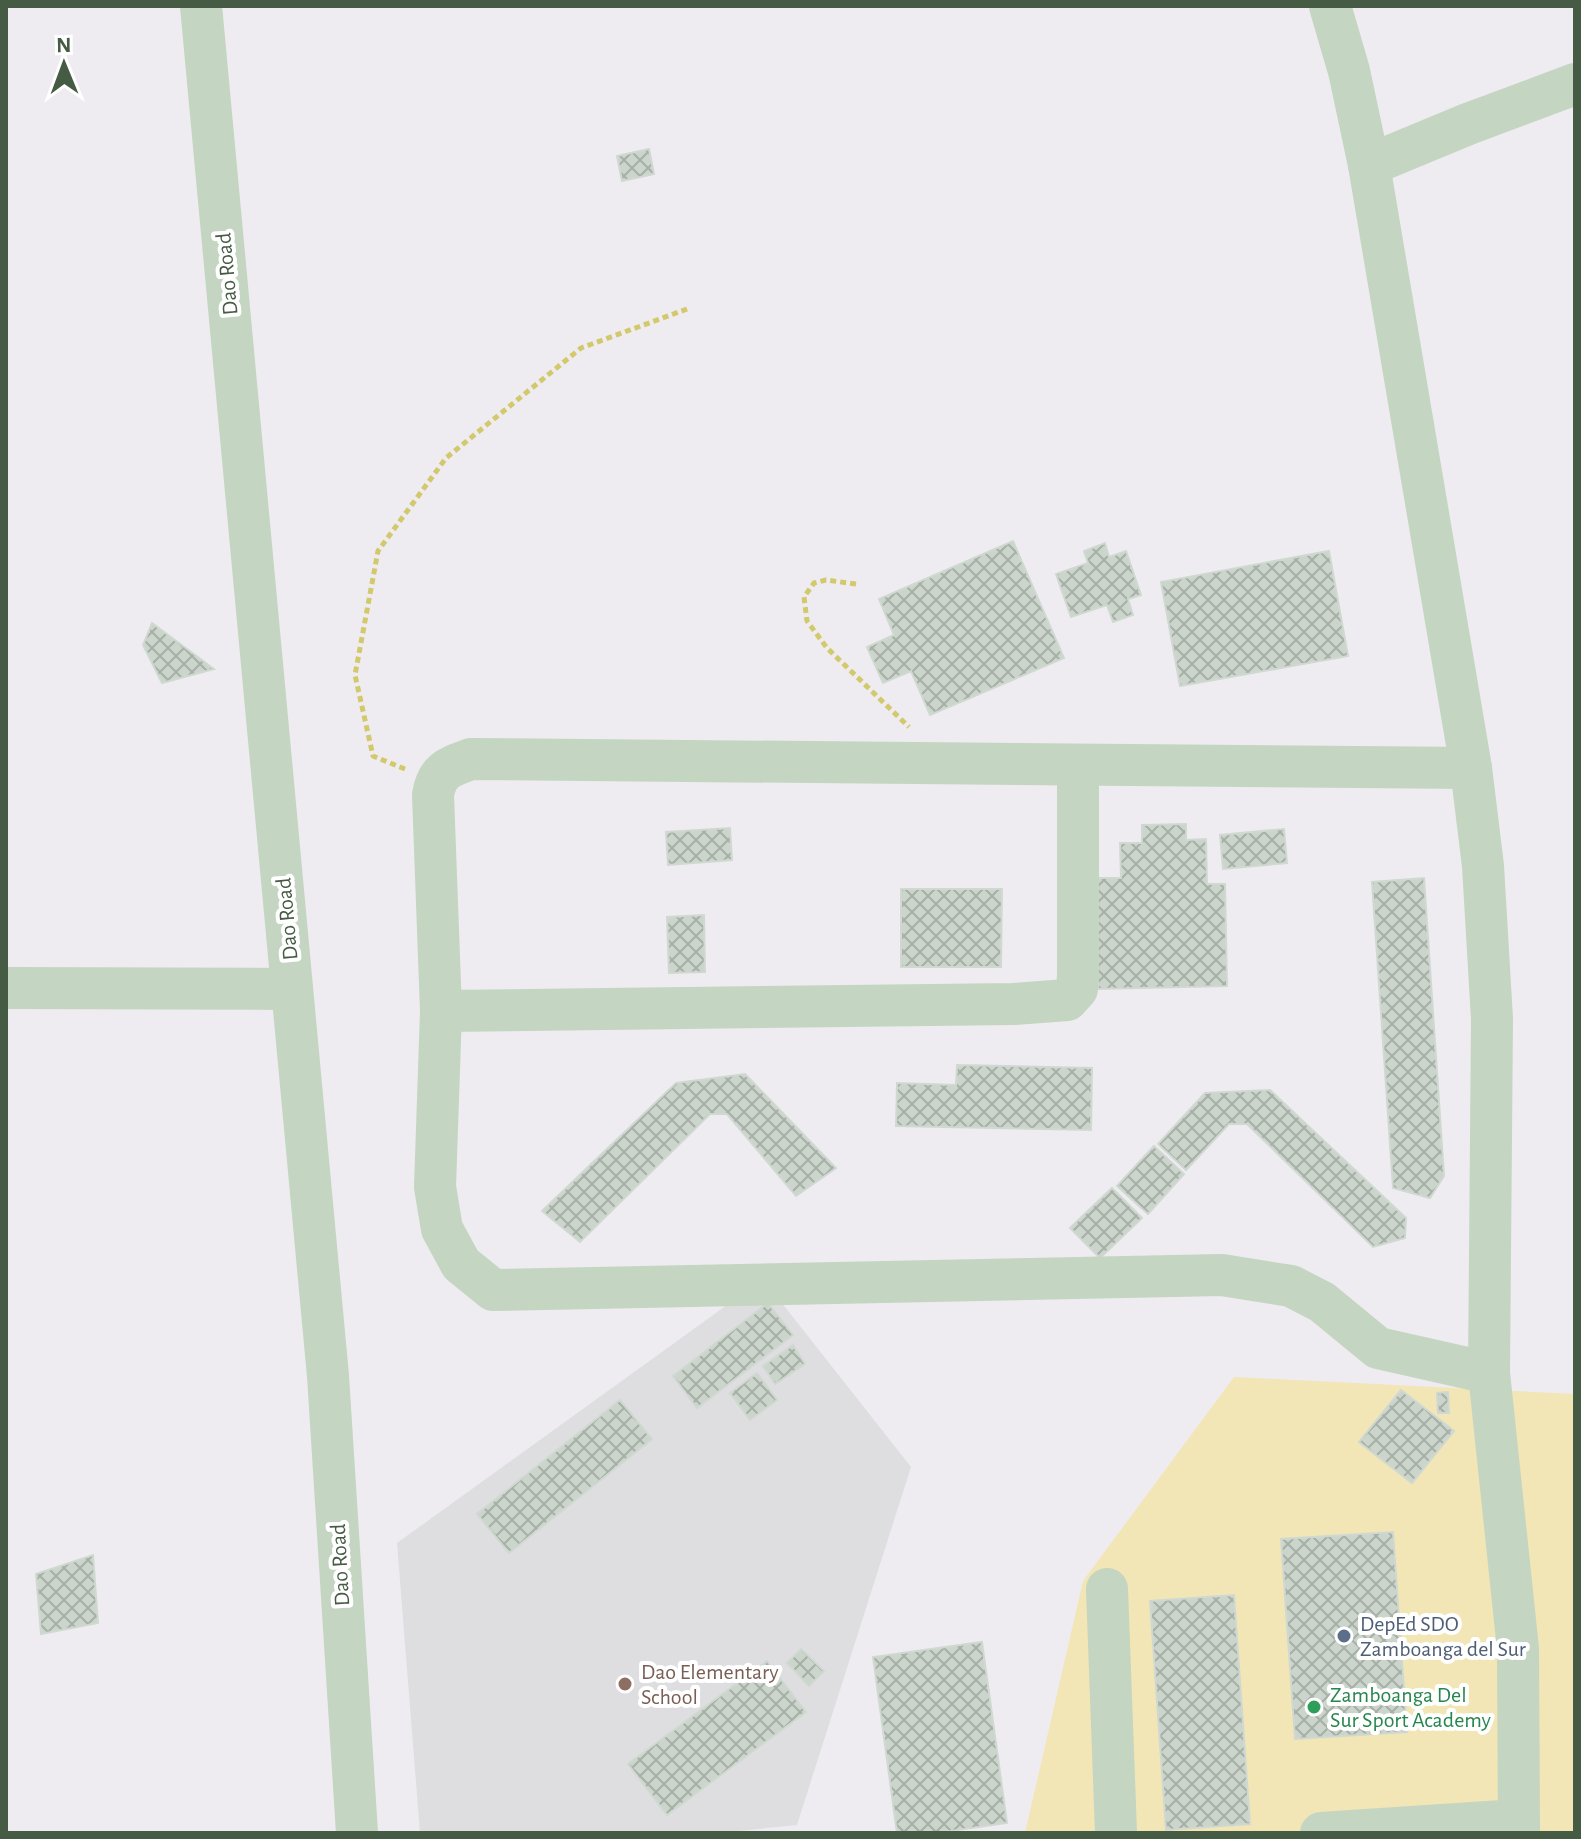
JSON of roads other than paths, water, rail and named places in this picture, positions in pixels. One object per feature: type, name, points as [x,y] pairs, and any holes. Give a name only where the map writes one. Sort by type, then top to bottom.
[{"type":"street","name":"Dao Road","points":[[201,6],[328,1376],[357,1833]]},
{"type":"street","points":[[1321,1833],[1518,1827],[1518,1649],[1489,1373],[1492,1019],[1483,866],[1471,768],[1369,165],[1349,71],[1330,6]]},
{"type":"street","points":[[1369,165],[1575,84]]},
{"type":"street","points":[[1471,768],[471,759],[447,768],[435,782],[433,795],[441,1011],[435,1187],[442,1229],[461,1264],[493,1290],[1222,1275],[1291,1286],[1322,1302],[1378,1348],[1489,1373]]},
{"type":"street","points":[[441,1011],[1014,1004],[1067,1000],[1077,989],[1078,975],[1078,766]]},
{"type":"street","points":[[6,988],[292,989]]},
{"type":"street","points":[[1107,1589],[1116,1833]]},
{"type":"place","name":"DepEd SDO Zamboanga del Sur","points":[[1344,1636]]},
{"type":"place","name":"Dao Elementary School","points":[[625,1684]]},
{"type":"place","name":"Zamboanga Del Sur Sport Academy","points":[[1314,1707]]}]
